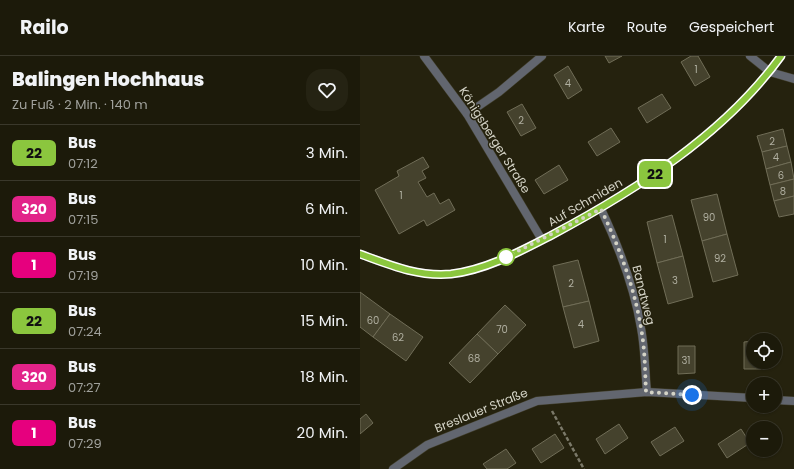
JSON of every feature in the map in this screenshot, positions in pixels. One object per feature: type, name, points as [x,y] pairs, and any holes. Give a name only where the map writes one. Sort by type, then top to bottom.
[{"type":"street","name":"Königsberger Straße","points":[[424,56],[468,114],[542,240]]},
{"type":"street","points":[[468,114],[499,92],[542,56]]},
{"type":"street","points":[[750,56],[770,72],[794,79]]},
{"type":"street","name":"Auf Schmiden","points":[[360,254],[407,272],[450,274],[477,268],[499,260],[542,240],[601,209],[659,171],[719,124],[770,72],[781,56]]},
{"type":"street","name":"Banatweg","points":[[601,209],[616,241],[628,276],[641,328],[646,392]]},
{"type":"street","name":"Breslauer Straße","points":[[393,469],[427,445],[537,401],[646,392],[746,398]]},
{"type":"street","points":[[782,400],[794,401]]},
{"type":"path","points":[[546,400],[584,469]]},
{"type":"building","points":[[605,56],[622,56],[609,63]]},
{"type":"building","points":[[691,56],[698,56],[710,77],[695,86],[681,62]]},
{"type":"building","points":[[568,66],[582,90],[568,99],[554,75]]},
{"type":"building","points":[[662,94],[671,108],[647,123],[638,108]]},
{"type":"building","points":[[522,104],[536,128],[521,136],[507,112]]},
{"type":"building","points":[[611,128],[620,142],[597,156],[588,142]]},
{"type":"building","points":[[783,129],[787,146],[762,152],[757,136]]},
{"type":"building","points":[[787,146],[791,162],[766,169],[762,152]]},
{"type":"building","points":[[423,157],[429,167],[422,171],[426,178],[418,182],[427,197],[434,193],[440,204],[449,199],[455,210],[427,226],[424,220],[399,234],[375,190],[399,176],[397,171]]},
{"type":"building","points":[[791,162],[794,179],[770,185],[766,169]]},
{"type":"building","points":[[559,165],[568,180],[544,194],[535,180]]},
{"type":"building","points":[[794,179],[794,196],[774,201],[770,185]]},
{"type":"building","points":[[717,194],[727,234],[702,241],[691,200]]},
{"type":"building","points":[[794,196],[794,214],[779,217],[774,201]]},
{"type":"building","points":[[672,215],[683,256],[657,263],[647,222]]},
{"type":"building","points":[[727,234],[738,275],[713,282],[702,241]]},
{"type":"building","points":[[683,256],[693,297],[668,304],[657,263]]},
{"type":"building","points":[[578,260],[589,301],[563,307],[553,266]]},
{"type":"building","points":[[360,292],[390,314],[373,337],[360,327]]},
{"type":"building","points":[[589,301],[599,341],[574,348],[563,307]]},
{"type":"building","points":[[505,305],[526,325],[498,354],[477,334]]},
{"type":"building","points":[[390,314],[423,337],[406,361],[373,337]]},
{"type":"building","points":[[477,334],[498,354],[470,383],[449,363]]},
{"type":"building","points":[[744,342],[746,342],[746,369],[744,369]]},
{"type":"building","points":[[678,346],[695,346],[695,373],[678,374]]},
{"type":"building","points":[[366,414],[373,423],[360,434],[360,419]]},
{"type":"building","points":[[619,424],[628,438],[605,454],[596,439]]},
{"type":"building","points":[[675,427],[684,441],[660,456],[651,442]]},
{"type":"building","points":[[741,429],[746,437],[746,446],[727,458],[718,444]]},
{"type":"building","points":[[555,434],[564,448],[541,463],[532,449]]},
{"type":"building","points":[[506,449],[516,463],[507,469],[487,469],[483,464]]},
{"type":"bus line","name":"22","points":[[360,254],[407,272],[450,274],[477,268],[514,254],[601,209],[659,171],[719,124],[770,72],[781,56]]},
{"type":"route","points":[[506,257],[601,209],[616,241],[628,276],[641,328],[646,392],[692,395]]}]
